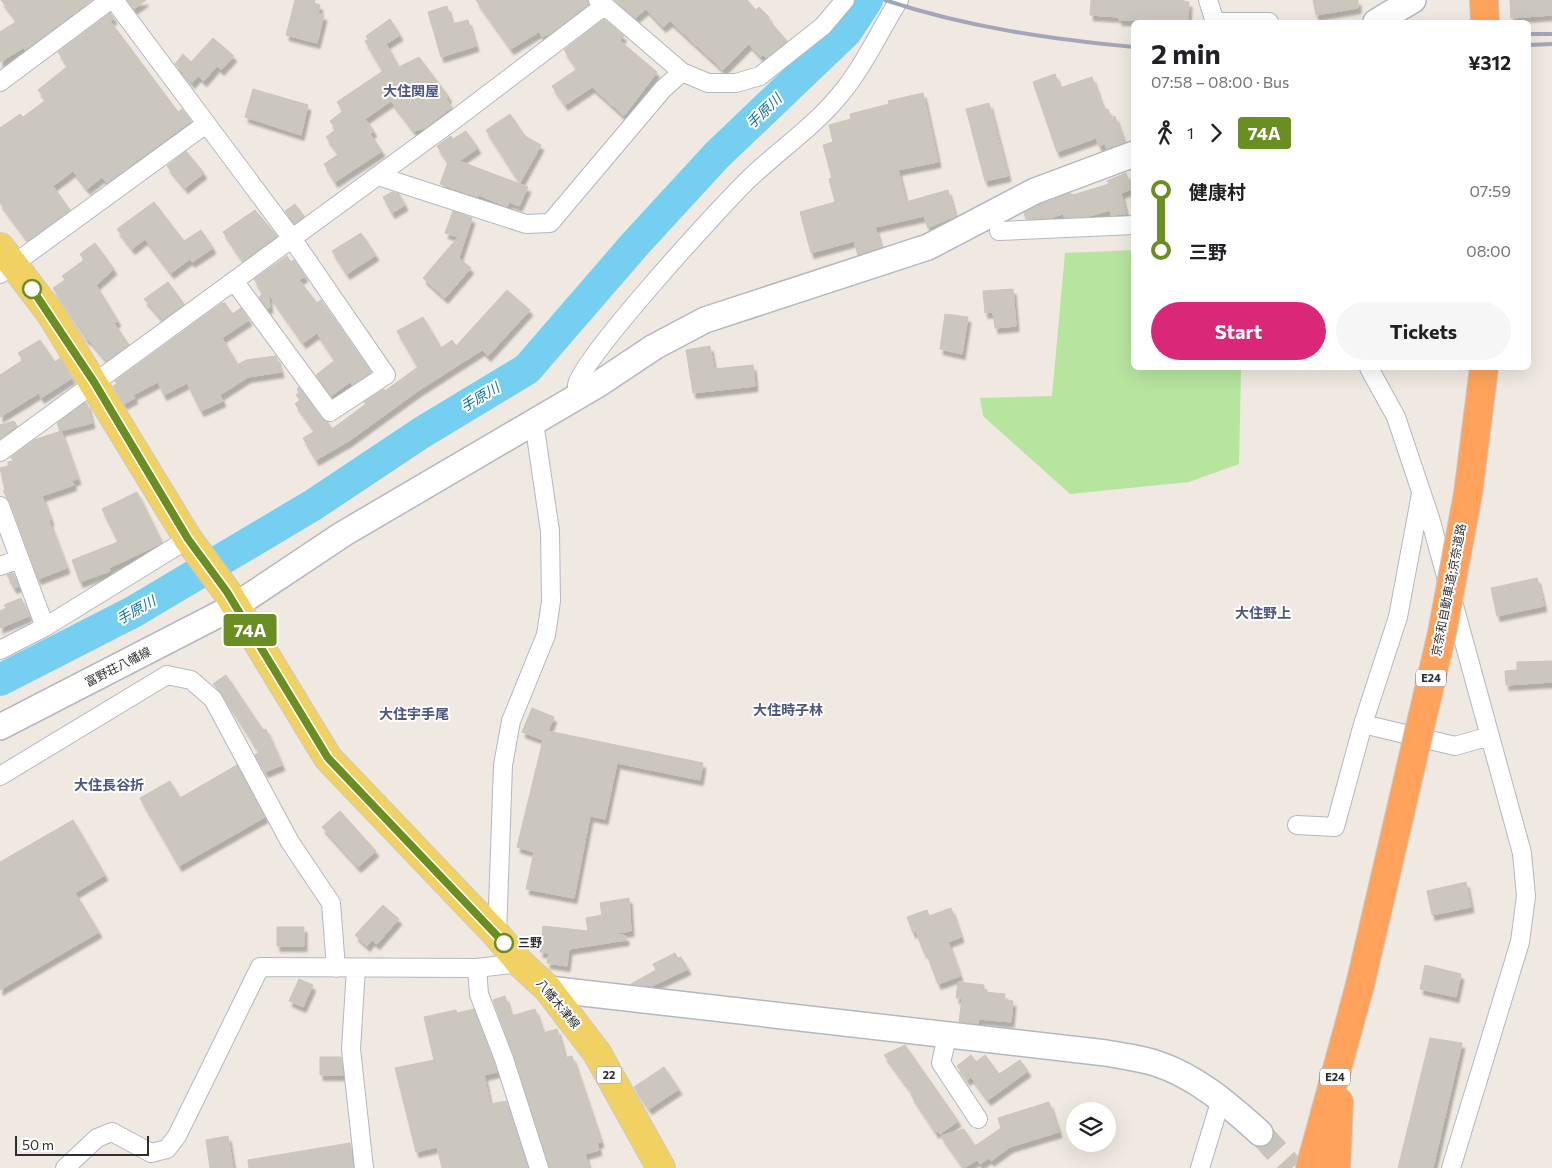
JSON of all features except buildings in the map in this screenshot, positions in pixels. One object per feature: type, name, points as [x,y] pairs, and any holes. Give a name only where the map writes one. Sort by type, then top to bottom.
[{"type":"highway","points":[[1484,0],[1485,20]]},
{"type":"highway","name":"京奈和自動車道;京奈道路","points":[[1310,1168],[1360,985],[1442,633],[1468,494],[1484,370]]},
{"type":"highway","name":"京奈和自動車道;京奈道路","points":[[1322,1168],[1340,1091],[1360,985]]},
{"type":"highway","points":[[1336,1168],[1340,1091]]},
{"type":"main road","name":"八幡木津線","points":[[5,262],[51,314],[191,542],[231,599],[328,758],[497,935],[520,963],[548,989],[597,1053],[661,1168]]},
{"type":"street","points":[[0,82],[110,0]]},
{"type":"street","points":[[114,0],[291,238],[386,375],[330,412],[234,281]]},
{"type":"street","points":[[0,452],[538,58],[601,3],[682,72],[708,83],[736,83],[760,76],[823,26],[844,0]]},
{"type":"street","points":[[579,396],[577,384],[592,358],[655,282],[751,177],[810,126],[839,96],[855,74],[899,0]]},
{"type":"street","points":[[1208,0],[1213,20]]},
{"type":"street","points":[[1379,20],[1413,0]]},
{"type":"street","points":[[378,176],[526,224],[550,223],[662,89],[682,72]]},
{"type":"street","points":[[5,262],[206,124]]},
{"type":"street","name":"富野荘八幡線","points":[[0,727],[231,599],[452,472],[579,396],[654,347],[705,320],[928,247],[1035,191],[1131,155]]},
{"type":"street","points":[[999,231],[1131,225]]},
{"type":"street","points":[[1370,370],[1396,417],[1421,491],[1522,852],[1526,896],[1520,942],[1451,1168]]},
{"type":"street","points":[[497,935],[502,765],[511,722],[546,635],[551,601],[550,531],[534,422]]},
{"type":"street","points":[[1297,825],[1335,827],[1363,724],[1398,617],[1421,491]]},
{"type":"street","points":[[0,506],[45,626]]},
{"type":"street","points":[[0,650],[191,542]]},
{"type":"street","points":[[0,566],[20,559]]},
{"type":"street","points":[[0,776],[167,675],[191,680],[213,699],[290,842],[331,903],[336,968]]},
{"type":"street","points":[[1363,724],[1455,746],[1490,736]]},
{"type":"street","points":[[64,1168],[97,1138],[112,1132],[151,1153],[167,1149],[177,1136],[260,967],[477,968],[520,963]]},
{"type":"street","points":[[356,968],[351,1049],[364,1168]]},
{"type":"street","points":[[477,968],[479,994],[504,1059],[539,1168]]},
{"type":"street","points":[[548,989],[1106,1053],[1155,1063],[1191,1078],[1221,1099],[1260,1133]]},
{"type":"street","points":[[947,1036],[942,1063],[978,1119]]},
{"type":"street","points":[[1200,1168],[1221,1099]]},
{"type":"green space","points":[[1131,250],[1131,370],[1241,370],[1239,464],[1189,482],[1070,494],[983,416],[980,398],[1052,396],[1065,253]]},
{"type":"waterway","name":"手原川","points":[[0,680],[133,612],[313,505],[421,433],[527,369],[636,243],[717,155],[846,32],[867,0]]},
{"type":"tunnel","points":[[1260,1133],[1292,1168]]},
{"type":"railway","points":[[885,0],[946,18],[1008,31],[1131,47]]},
{"type":"railway","points":[[1531,34],[1552,34]]},
{"type":"railway","points":[[1531,45],[1552,44]]},
{"type":"bus line","name":"74A","points":[[32,289],[51,314],[94,382],[188,539],[227,592],[328,758],[504,943]]},
{"type":"place","name":"三野","points":[[504,943]]},
{"type":"district","name":"大住関屋","points":[[411,91]]},
{"type":"district","name":"大住野上","points":[[1263,613]]},
{"type":"district","name":"大住時子林","points":[[788,710]]},
{"type":"district","name":"大住宇手尾","points":[[414,714]]},
{"type":"district","name":"大住長谷折","points":[[109,785]]}]
